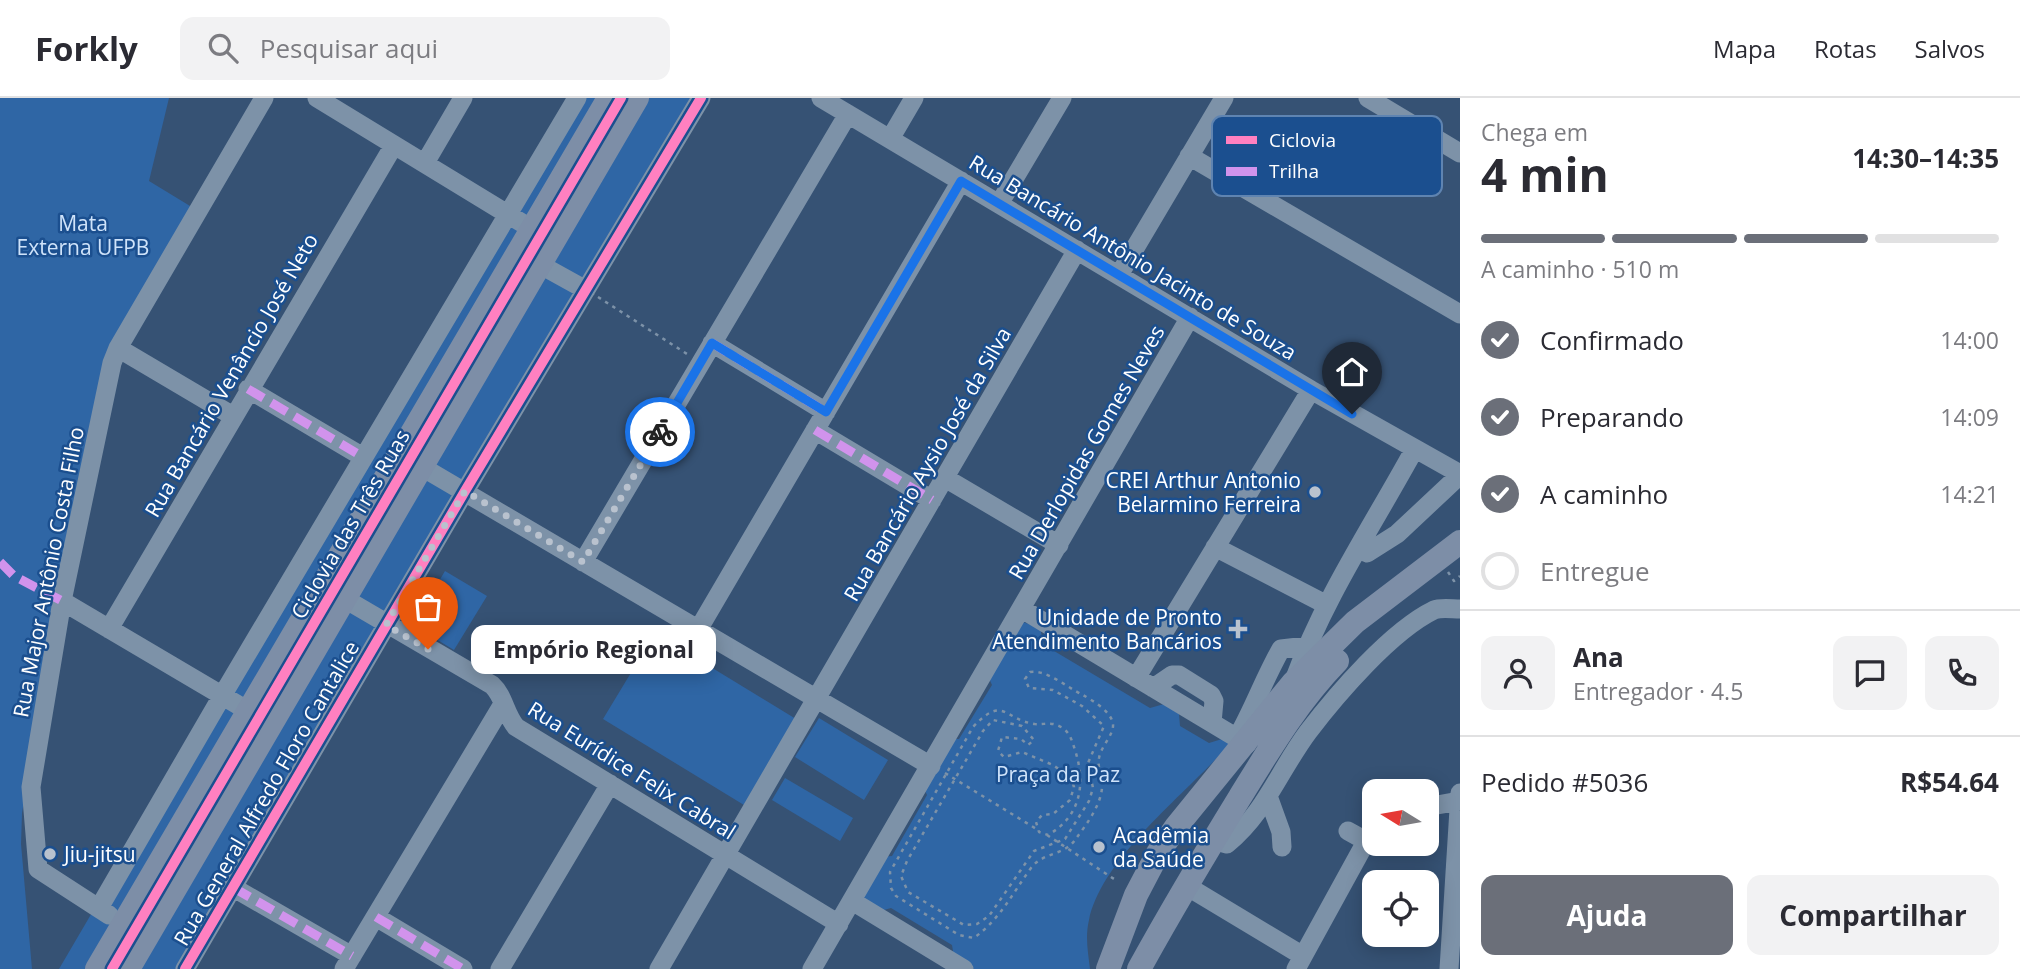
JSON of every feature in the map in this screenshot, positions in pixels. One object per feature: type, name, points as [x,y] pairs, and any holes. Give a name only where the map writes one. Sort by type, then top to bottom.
[{"type":"main road","points":[[97,969],[609,98]]},
{"type":"main road","name":"Rua General Alfredo Floro Cantalice","points":[[128,969],[637,98]]},
{"type":"main road","points":[[1108,969],[1136,895],[1158,853],[1242,741],[1293,683],[1355,622],[1460,542]]},
{"type":"main road","points":[[1139,969],[1213,840],[1269,750],[1318,680],[1364,634],[1460,562]]},
{"type":"main road","points":[[1191,810],[1190,824],[1196,835],[1213,840]]},
{"type":"main road","points":[[1158,853],[1170,847],[1180,848],[1187,854],[1188,881]]},
{"type":"street","name":"Rua Major Antônio Costa Filho","points":[[125,924],[38,869],[31,787],[62,601],[118,348],[264,98]]},
{"type":"street","points":[[317,98],[532,229]]},
{"type":"street","points":[[425,163],[463,98]]},
{"type":"street","points":[[99,908],[577,98]]},
{"type":"street","name":"Rua General Alfredo Floro Cantalice","points":[[185,969],[465,491],[701,98]]},
{"type":"street","name":"Rua Bancário Antônio Jacinto de Souza","points":[[821,98],[1311,390],[1460,474]]},
{"type":"street","points":[[890,139],[914,98]]},
{"type":"street","points":[[999,204],[1062,98]]},
{"type":"street","points":[[1213,116],[1224,98]]},
{"type":"street","points":[[1368,98],[1398,116]]},
{"type":"street","points":[[583,562],[848,114]]},
{"type":"street","points":[[1119,275],[1212,118]]},
{"type":"street","points":[[1442,142],[1460,153]]},
{"type":"street","name":"Rua Bancário Venâncio José Neto","points":[[109,629],[394,145]]},
{"type":"street","points":[[1189,156],[1212,169]]},
{"type":"street","points":[[698,630],[961,181]]},
{"type":"street","points":[[1258,196],[1460,314]]},
{"type":"street","name":"Rua Bancário Aysio José da Silva","points":[[659,969],[1077,250]]},
{"type":"street","points":[[539,264],[586,290]]},
{"type":"street","name":"Rua Derlopidas Gomes Neves","points":[[812,969],[852,901],[938,770],[1022,609],[1190,317]]},
{"type":"street","points":[[712,343],[826,412]]},
{"type":"street","points":[[118,348],[233,416]]},
{"type":"street","points":[[248,389],[363,457]]},
{"type":"street","points":[[1145,683],[1215,547],[1311,390]]},
{"type":"street","points":[[815,430],[932,500]]},
{"type":"street","points":[[1293,683],[1307,646],[1327,606],[1414,450]]},
{"type":"street","points":[[400,454],[938,770]]},
{"type":"street","points":[[1361,547],[1367,553],[1397,534],[1460,474]]},
{"type":"street","points":[[945,478],[1059,545]]},
{"type":"street","points":[[1215,547],[1327,606]]},
{"type":"street","name":"Rua Eurídice Felix Cabral","points":[[345,599],[492,685],[499,692],[516,727],[839,924]]},
{"type":"street","points":[[62,601],[250,712]]},
{"type":"street","points":[[1022,609],[1242,741],[1259,700],[1261,685],[1282,649],[1307,646]]},
{"type":"street","points":[[1213,840],[1227,844],[1258,827],[1268,796],[1307,734],[1354,677],[1410,625],[1436,609],[1460,609]]},
{"type":"street","points":[[233,888],[348,962],[503,704]]},
{"type":"street","points":[[500,969],[610,783]]},
{"type":"street","points":[[1449,969],[1460,793]]},
{"type":"street","points":[[1268,796],[1281,832],[1282,847]]},
{"type":"street","points":[[1439,805],[1459,801]]},
{"type":"street","points":[[187,819],[210,832]]},
{"type":"street","points":[[1348,831],[1362,832]]},
{"type":"street","points":[[1188,881],[1300,963],[1362,849]]},
{"type":"street","points":[[852,901],[964,969]]},
{"type":"street","points":[[376,917],[463,969]]},
{"type":"path","points":[[586,290],[701,362]]},
{"type":"path","points":[[1036,671],[1093,701],[1108,713],[1113,723],[1097,762],[1102,793],[1067,848],[1045,855],[1032,866],[1004,911],[974,937],[959,935],[905,903],[891,888],[891,872],[938,770],[985,714],[997,709],[1008,711],[1035,724],[1048,722],[1062,727],[1070,736],[1078,757],[1082,794],[1060,827],[1048,835],[1041,832],[1036,822],[1042,815],[1053,814],[1070,800],[1074,787],[1071,778],[1022,752],[1004,757],[998,751],[1002,737],[1021,739],[1028,745],[1034,740],[1022,726],[993,720],[983,731],[901,876],[908,892],[948,918],[964,925],[976,924],[989,916],[1034,851],[1065,839],[1089,801],[1093,788],[1089,757],[1104,726],[1082,706],[1053,691],[1030,688],[1026,675],[1036,671]]},
{"type":"path","points":[[938,770],[1114,879]]},
{"type":"green space","name":"Mata Externa UFPB","points":[[0,98],[169,98],[149,181],[195,209],[111,353],[54,621],[22,813],[21,844],[32,969],[0,969]]},
{"type":"green space","points":[[569,98],[707,98],[189,969],[59,969]]},
{"type":"green space","points":[[445,571],[487,596],[454,650],[413,625]]},
{"type":"green space","name":"Praça da Paz","points":[[1023,622],[1040,628],[1044,645],[1150,708],[1164,704],[1179,714],[1180,726],[1209,743],[1222,739],[1230,744],[1149,826],[1111,873],[1097,896],[1089,920],[1087,938],[1090,969],[974,969],[954,957],[952,945],[891,908],[877,912],[858,898],[881,857],[892,856],[927,795],[923,786],[950,739],[959,739],[992,685],[988,676]]},
{"type":"green space","points":[[655,633],[796,719],[744,805],[603,719]]},
{"type":"green space","points":[[819,718],[888,760],[864,800],[795,757]]},
{"type":"green space","points":[[785,778],[853,818],[840,841],[772,800]]},
{"type":"marked path","points":[[712,343],[826,412]]},
{"type":"marked path","points":[[248,389],[363,457]]},
{"type":"marked path","points":[[815,430],[932,500]]},
{"type":"marked path","points":[[0,562],[14,576],[62,601]]},
{"type":"marked path","points":[[234,888],[352,956]]},
{"type":"marked path","points":[[376,917],[463,969]]},
{"type":"cycle path","name":"Ciclovia das Três Ruas","points":[[112,969],[621,98]]},
{"type":"cycle path","points":[[185,969],[465,491],[701,98]]},
{"type":"way so far","points":[[428,649],[386,625],[465,491],[583,562],[660,432]]},
{"type":"place","name":"CREI Arthur Antonio Belarmino Ferreira","points":[[1315,492]]},
{"type":"place","name":"Unidade de Pronto Atendimento Bancários","points":[[1238,629]]},
{"type":"place","name":"Empório Regional","points":[[428,649]]},
{"type":"place","name":"Acadêmia da Saúde","points":[[1099,847]]},
{"type":"place","name":"Jiu-jitsu","points":[[50,854]]},
{"type":"route","points":[[660,432],[712,343],[826,412],[961,181],[1352,414]]}]
